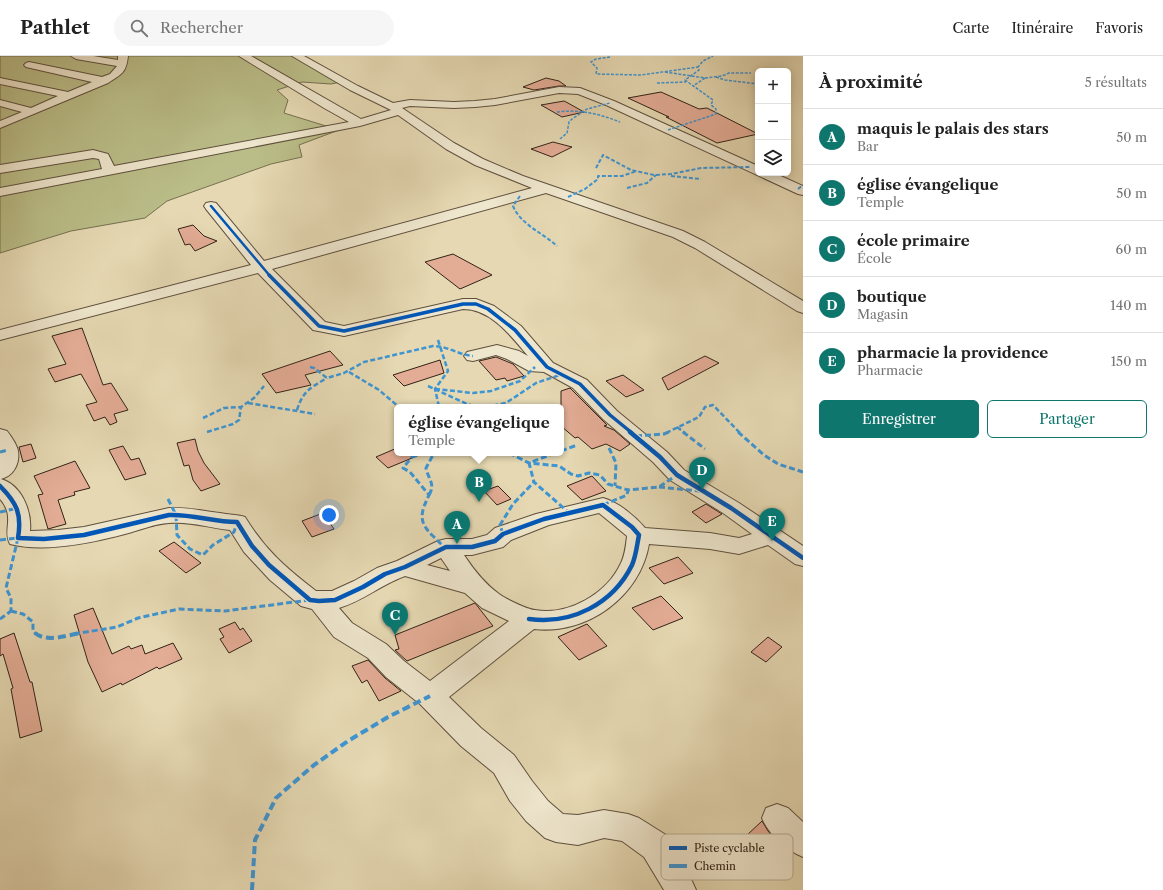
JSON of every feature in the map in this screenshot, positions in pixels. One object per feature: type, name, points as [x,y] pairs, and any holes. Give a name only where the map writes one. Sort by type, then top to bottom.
[{"type":"street","points":[[76,56],[121,64]]},
{"type":"street","points":[[244,56],[328,106],[360,123]]},
{"type":"street","points":[[297,56],[354,88],[396,109],[450,146],[479,162],[518,180],[678,234],[706,249],[803,308]]},
{"type":"street","points":[[104,80],[25,66],[45,59],[121,64]]},
{"type":"street","points":[[0,125],[104,80],[121,64]]},
{"type":"street","points":[[0,81],[67,95]]},
{"type":"street","points":[[0,192],[360,123],[410,103],[454,105],[475,104],[570,89],[610,103],[755,170]]},
{"type":"street","points":[[0,104],[32,110]]},
{"type":"street","points":[[0,168],[93,154],[104,157],[110,172]]},
{"type":"street","points":[[770,176],[803,191]]},
{"type":"street","points":[[0,335],[262,267],[545,189]]},
{"type":"street","points":[[211,206],[262,267],[319,326],[344,331],[463,304],[476,304],[488,309],[515,330],[547,367]]},
{"type":"street","points":[[473,356],[497,350],[513,355],[535,367],[547,367],[580,384],[610,415],[679,474],[803,558]]},
{"type":"street","points":[[0,435],[8,450],[8,465],[0,473]]},
{"type":"street","points":[[0,486],[10,496],[18,508],[21,524],[18,538],[55,539],[76,536],[155,518],[176,515],[226,522],[237,522],[245,539],[264,562],[310,600],[319,601],[335,600],[363,587],[385,574],[405,567],[446,547],[472,547],[484,544],[495,541],[504,534],[544,519],[603,505],[632,527],[639,535],[710,541],[739,546],[755,542],[768,533]]},
{"type":"street","points":[[446,547],[474,586],[491,602],[529,619],[551,620],[575,615],[599,605],[618,585],[632,565],[636,555],[639,535]]},
{"type":"street","points":[[405,567],[474,586]]},
{"type":"street","points":[[319,601],[343,630],[377,651],[395,669],[430,696],[471,737],[504,764],[525,796],[537,811],[556,828],[578,830],[604,824],[628,828],[655,846],[661,856]]},
{"type":"street","points":[[430,696],[529,619]]},
{"type":"street","points":[[777,818],[803,842]]},
{"type":"street","points":[[675,880],[680,890]]},
{"type":"green space","points":[[0,56],[296,56],[341,82],[331,84],[302,82],[277,90],[288,100],[284,113],[339,130],[299,145],[302,157],[271,164],[167,201],[145,218],[71,231],[0,253]]},
{"type":"building","points":[[546,78],[559,81],[566,86],[534,90],[523,87]]},
{"type":"building","points":[[661,92],[699,109],[707,108],[755,132],[755,135],[717,143],[666,117],[669,117],[628,98]]},
{"type":"building","points":[[564,101],[584,112],[562,117],[541,105]]},
{"type":"building","points":[[553,142],[572,147],[552,157],[531,149]]},
{"type":"building","points":[[193,225],[204,236],[217,241],[195,251],[190,244],[185,245],[178,229]]},
{"type":"building","points":[[453,254],[492,275],[460,289],[425,262]]},
{"type":"building","points":[[82,328],[103,385],[111,383],[128,410],[114,414],[117,422],[110,425],[105,417],[94,421],[86,405],[97,402],[81,374],[55,382],[48,369],[66,364],[52,336]]},
{"type":"building","points":[[330,351],[343,365],[305,375],[311,385],[276,393],[262,374]]},
{"type":"building","points":[[705,356],[719,363],[668,390],[662,378]]},
{"type":"building","points":[[496,357],[513,364],[524,376],[507,381],[505,378],[496,380],[479,361]]},
{"type":"building","points":[[440,360],[444,373],[404,386],[393,375]]},
{"type":"building","points":[[623,375],[644,390],[626,397],[606,381]]},
{"type":"building","points":[[570,388],[607,425],[604,426],[614,430],[630,444],[620,451],[606,444],[592,449],[578,437],[575,438],[564,429],[564,404],[561,404],[561,391]]},
{"type":"building","points":[[195,439],[198,451],[204,463],[220,484],[201,491],[193,480],[189,465],[184,466],[177,443]]},
{"type":"building","points":[[31,444],[36,458],[23,462],[19,447]]},
{"type":"building","points":[[123,446],[131,460],[139,458],[146,474],[125,480],[109,450]]},
{"type":"building","points":[[394,449],[394,456],[417,456],[388,468],[376,457]]},
{"type":"building","points":[[75,461],[90,488],[74,492],[75,495],[58,500],[66,524],[48,529],[38,495],[43,494],[34,476]]},
{"type":"building","points":[[592,476],[606,491],[582,500],[567,486]]},
{"type":"building","points":[[498,486],[511,499],[497,505],[484,491]]},
{"type":"building","points":[[706,504],[722,514],[706,523],[692,512]]},
{"type":"building","points":[[323,513],[334,529],[312,537],[302,521]]},
{"type":"building","points":[[174,542],[201,563],[186,573],[159,551]]},
{"type":"building","points":[[678,557],[693,573],[664,584],[649,568]]},
{"type":"building","points":[[661,596],[683,618],[653,630],[632,608]]},
{"type":"building","points":[[475,603],[493,626],[407,661],[395,650],[399,649],[395,635]]},
{"type":"building","points":[[93,608],[112,654],[129,646],[131,649],[142,645],[145,654],[173,643],[182,659],[159,669],[157,667],[122,685],[121,683],[102,692],[88,662],[74,615]]},
{"type":"building","points":[[235,622],[240,630],[243,628],[252,641],[229,653],[220,639],[224,637],[219,629]]},
{"type":"building","points":[[587,624],[607,646],[579,660],[558,637]]},
{"type":"building","points":[[14,633],[30,682],[32,682],[42,731],[20,738],[11,689],[13,688],[3,654],[0,656],[0,639]]},
{"type":"building","points":[[768,637],[782,647],[766,662],[751,652]]},
{"type":"building","points":[[368,660],[385,678],[401,691],[379,701],[367,680],[362,683],[352,666]]},
{"type":"building","points":[[762,821],[770,834],[748,834]]},
{"type":"marked path","points":[[668,130],[716,114],[716,109],[711,105],[713,100],[685,80],[699,70],[698,67],[703,61],[713,56]]},
{"type":"marked path","points":[[610,57],[596,59],[591,62],[597,68],[596,74],[641,75],[698,67]]},
{"type":"marked path","points":[[665,72],[705,78],[693,86]]},
{"type":"marked path","points":[[705,78],[722,76],[729,73],[751,73]]},
{"type":"marked path","points":[[716,77],[725,80],[755,84]]},
{"type":"marked path","points":[[657,83],[686,82]]},
{"type":"marked path","points":[[560,139],[567,133],[569,122],[572,119],[587,109],[610,103]]},
{"type":"marked path","points":[[557,112],[574,110],[608,117],[620,122]]},
{"type":"marked path","points":[[596,168],[603,155],[631,170],[654,175],[671,174],[701,168],[751,167]]},
{"type":"marked path","points":[[568,197],[585,189],[598,179],[598,176],[622,176],[637,171]]},
{"type":"marked path","points":[[627,188],[647,183],[656,175]]},
{"type":"marked path","points":[[671,176],[701,179]]},
{"type":"marked path","points":[[798,189],[803,185]]},
{"type":"marked path","points":[[520,196],[513,206],[515,212],[525,222],[557,246]]},
{"type":"marked path","points":[[438,340],[448,371],[435,389],[438,404]]},
{"type":"marked path","points":[[310,367],[314,368],[327,378],[337,376],[351,370],[364,362],[429,346],[443,346],[468,356],[473,356]]},
{"type":"marked path","points":[[435,389],[473,393],[491,391],[520,381],[535,367]]},
{"type":"marked path","points":[[349,372],[379,390],[395,404]]},
{"type":"marked path","points":[[501,404],[506,403],[536,383],[563,374]]},
{"type":"marked path","points":[[297,410],[301,398],[308,389],[327,378]]},
{"type":"marked path","points":[[203,418],[224,408],[241,407],[254,398],[264,386]]},
{"type":"marked path","points":[[428,386],[467,404]]},
{"type":"marked path","points":[[248,403],[315,414]]},
{"type":"marked path","points":[[636,436],[664,434],[699,417],[705,407],[713,405],[735,429],[764,455],[778,464],[803,472]]},
{"type":"marked path","points":[[207,432],[233,424],[239,420],[241,407]]},
{"type":"marked path","points":[[677,427],[705,449]]},
{"type":"marked path","points":[[564,450],[577,445]]},
{"type":"marked path","points":[[609,448],[616,463],[615,486]]},
{"type":"marked path","points":[[0,452],[8,450]]},
{"type":"marked path","points":[[415,456],[412,457],[403,468],[410,472],[429,495],[422,512],[423,523],[425,528],[442,545],[446,547]]},
{"type":"marked path","points":[[429,495],[433,487],[426,468],[432,456]]},
{"type":"marked path","points":[[515,456],[529,463],[559,466],[571,474],[578,476],[589,473],[600,475],[608,484],[628,490]]},
{"type":"marked path","points":[[547,456],[529,463],[534,482],[568,512],[565,514]]},
{"type":"marked path","points":[[603,505],[627,495],[628,490],[659,487],[677,475]]},
{"type":"marked path","points":[[503,534],[500,525],[513,504],[534,482]]},
{"type":"marked path","points":[[659,487],[699,491]]},
{"type":"marked path","points":[[168,499],[176,515],[177,535],[190,549],[203,555],[213,545],[234,532],[237,522]]},
{"type":"marked path","points":[[0,512],[18,508]]},
{"type":"marked path","points":[[0,540],[18,538],[6,588],[11,598],[11,611]]},
{"type":"marked path","points":[[11,611],[23,614],[33,622],[33,631],[39,636],[49,638],[117,627],[138,618],[179,609],[225,611],[310,600]]},
{"type":"marked path","points":[[0,619],[11,611]]},
{"type":"marked path","points":[[252,890],[255,840],[276,798],[314,765],[348,741],[388,717],[430,696]]},
{"type":"cycle path","points":[[211,206],[261,267],[319,326],[344,331],[463,304],[476,304],[488,309],[515,330],[547,367],[580,384],[610,415],[660,457],[677,475],[731,508],[803,558]]},
{"type":"cycle path","points":[[0,486],[11,498],[18,509],[20,522],[18,538],[44,539],[84,535],[169,515],[184,515],[237,522],[252,546],[269,565],[310,600],[319,601],[335,600],[363,587],[385,574],[405,567],[446,547],[472,547],[495,541],[503,534],[544,519],[603,505],[632,527],[639,535],[632,565],[617,587],[599,604],[576,615],[564,618],[546,620],[529,619]]},
{"type":"place","name":"boutique","points":[[702,490]]},
{"type":"place","name":"église évangelique","points":[[479,502]]},
{"type":"place","name":"pharmacie la providence","points":[[772,541]]},
{"type":"place","name":"maquis le palais des stars","points":[[457,544]]},
{"type":"place","name":"école primaire","points":[[395,635]]}]
